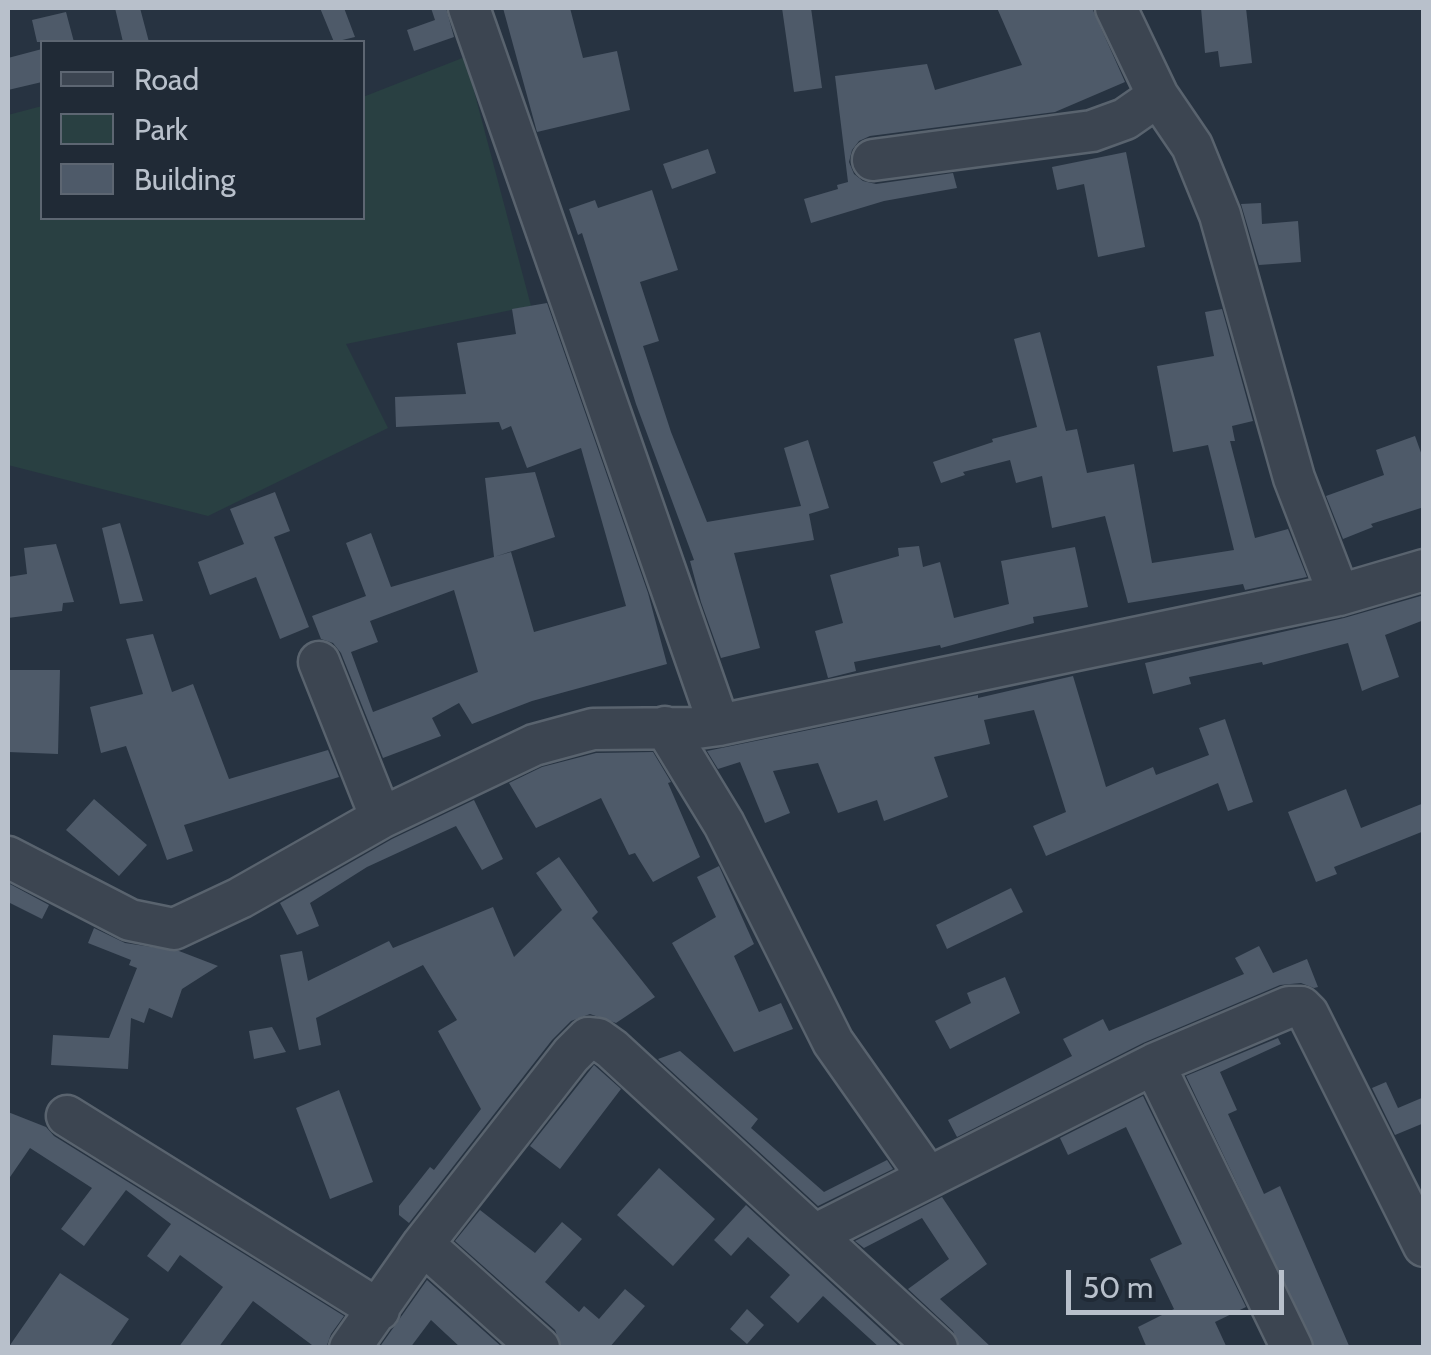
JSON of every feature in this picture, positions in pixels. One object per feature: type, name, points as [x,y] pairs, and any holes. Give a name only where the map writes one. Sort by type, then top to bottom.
[{"type":"street","points":[[469,8],[719,725]]},
{"type":"street","points":[[1116,8],[1158,96],[1192,146],[1220,215],[1294,478],[1338,596]]},
{"type":"street","points":[[873,160],[1092,131],[1125,119],[1158,96]]},
{"type":"street","points":[[8,857],[130,920],[174,929],[240,898],[381,818],[534,744],[594,730],[719,725],[1338,596],[1424,570]]},
{"type":"street","points":[[319,662],[381,818]]},
{"type":"street","points":[[665,728],[724,824],[833,1042],[928,1177]]},
{"type":"street","points":[[814,1234],[1154,1064],[1290,1006],[1300,1007],[1308,1014],[1424,1246]]},
{"type":"street","points":[[350,1348],[423,1244],[588,1038],[598,1039],[612,1049],[937,1348]]},
{"type":"street","points":[[1154,1064],[1292,1348]]},
{"type":"street","points":[[66,1116],[378,1310]]},
{"type":"street","points":[[423,1244],[539,1348]]},
{"type":"green space","points":[[465,57],[531,306],[346,344],[388,428],[208,516],[8,465],[8,115],[40,107],[40,220],[365,220],[365,96]]},
{"type":"building","points":[[115,8],[140,8],[148,40],[123,40]]},
{"type":"building","points":[[320,8],[344,8],[355,37],[333,40]]},
{"type":"building","points":[[431,8],[446,8],[454,37],[414,51],[407,30],[435,20]]},
{"type":"building","points":[[503,8],[570,8],[583,58],[617,51],[630,110],[537,132]]},
{"type":"building","points":[[782,8],[811,8],[822,88],[794,92]]},
{"type":"building","points":[[997,8],[1092,8],[1125,82],[1055,112],[870,136],[859,141],[849,162],[854,174],[863,181],[876,184],[953,173],[957,188],[884,201],[811,223],[804,199],[848,182],[835,76],[927,64],[935,90],[1022,65]]},
{"type":"building","points":[[1201,8],[1246,8],[1252,63],[1220,67],[1218,51],[1205,53]]},
{"type":"building","points":[[66,12],[73,40],[37,42],[32,20]]},
{"type":"building","points":[[40,50],[40,82],[8,90],[8,58]]},
{"type":"building","points":[[708,149],[716,173],[672,189],[663,164]]},
{"type":"building","points":[[1126,152],[1145,247],[1098,257],[1084,184],[1057,190],[1052,167]]},
{"type":"building","points":[[652,190],[678,270],[640,282],[659,341],[643,346],[671,432],[707,522],[801,506],[784,448],[808,440],[829,508],[809,514],[814,540],[734,553],[760,648],[721,658],[701,602],[690,561],[694,560],[636,404],[582,233],[578,235],[569,209],[595,200],[598,208]]},
{"type":"building","points":[[1261,203],[1262,224],[1298,221],[1301,262],[1259,265],[1241,204]]},
{"type":"building","points":[[547,303],[648,593],[667,664],[532,701],[472,724],[459,703],[432,718],[441,736],[383,758],[341,653],[333,643],[321,639],[312,616],[366,596],[346,543],[371,533],[391,587],[511,552],[534,632],[626,606],[581,448],[527,468],[511,426],[502,430],[499,422],[396,427],[395,397],[466,394],[457,343],[516,334],[512,309]],"holes":[[[454,590],[478,672],[373,712],[351,652],[378,642],[370,621]]]},
{"type":"building","points":[[1222,309],[1253,421],[1232,426],[1235,441],[1230,441],[1255,538],[1288,529],[1307,577],[1245,590],[1243,584],[1128,603],[1105,516],[1052,528],[1042,476],[1016,483],[1010,460],[963,472],[965,475],[941,483],[933,462],[1037,427],[1014,339],[1040,332],[1066,431],[1077,429],[1087,473],[1134,464],[1152,563],[1234,550],[1208,445],[1173,452],[1157,366],[1214,356],[1205,312]]},
{"type":"building","points":[[1415,436],[1424,461],[1424,507],[1371,524],[1373,527],[1343,539],[1326,496],[1384,475],[1376,450]]},
{"type":"building","points":[[535,472],[555,537],[494,557],[485,478]]},
{"type":"building","points":[[275,492],[290,531],[274,537],[309,627],[280,639],[256,577],[210,595],[198,562],[244,544],[230,509]]},
{"type":"building","points":[[120,523],[143,601],[120,604],[102,528]]},
{"type":"building","points":[[56,544],[74,602],[63,603],[62,611],[8,618],[8,577],[27,574],[24,548]]},
{"type":"building","points":[[919,546],[923,567],[940,562],[954,618],[1009,604],[1001,561],[1075,547],[1088,607],[1033,617],[1034,623],[941,648],[940,645],[854,662],[856,671],[828,678],[815,631],[843,623],[830,575],[899,556],[898,548]]},
{"type":"building","points":[[1424,595],[1424,620],[1385,635],[1399,677],[1362,691],[1348,643],[1263,665],[1262,662],[1189,677],[1191,684],[1153,694],[1145,663],[1344,618]]},
{"type":"building","points":[[153,634],[172,692],[193,684],[229,779],[328,750],[339,777],[184,825],[193,851],[167,860],[126,746],[101,753],[90,707],[143,694],[126,639]]},
{"type":"building","points":[[8,670],[60,670],[58,754],[8,752]]},
{"type":"building","points":[[1073,676],[1106,787],[1153,767],[1156,775],[1209,755],[1199,728],[1225,719],[1253,802],[1228,811],[1218,783],[1046,856],[1033,826],[1066,812],[1034,710],[984,720],[990,744],[934,757],[948,797],[884,821],[877,800],[838,813],[818,763],[773,771],[790,813],[765,823],[740,762],[718,769],[707,751],[978,698]]},
{"type":"building","points":[[653,752],[671,782],[668,783],[700,857],[653,882],[635,853],[629,855],[601,798],[536,828],[509,783],[542,767],[596,753]]},
{"type":"building","points":[[1346,789],[1361,828],[1424,803],[1424,831],[1334,867],[1337,874],[1316,882],[1288,812]]},
{"type":"building","points":[[94,799],[147,845],[119,876],[66,830]]},
{"type":"building","points":[[474,800],[503,859],[482,870],[456,826],[367,867],[310,903],[319,926],[297,935],[280,903],[392,839]]},
{"type":"building","points":[[559,857],[598,912],[592,918],[655,997],[616,1023],[590,1014],[571,1021],[409,1223],[399,1215],[399,1206],[430,1167],[434,1170],[481,1109],[438,1031],[457,1020],[423,965],[316,1018],[321,1045],[299,1050],[280,955],[302,951],[308,981],[389,941],[393,948],[493,907],[514,957],[562,910],[536,873]]},
{"type":"building","points":[[719,866],[754,944],[734,956],[759,1012],[781,1003],[793,1029],[734,1052],[672,943],[716,917],[697,877]]},
{"type":"building","points":[[8,883],[49,905],[42,919],[8,902]]},
{"type":"building","points":[[1011,888],[1023,912],[947,949],[936,925]]},
{"type":"building","points":[[94,928],[125,943],[179,951],[218,966],[182,989],[172,1018],[149,1008],[144,1023],[131,1018],[128,1069],[51,1065],[53,1035],[109,1038],[137,968],[129,965],[131,960],[88,943]]},
{"type":"building","points":[[1259,946],[1273,973],[1307,959],[1318,987],[1301,983],[1280,985],[1143,1043],[957,1137],[948,1120],[1072,1056],[1063,1039],[1103,1019],[1109,1031],[1244,974],[1235,958]]},
{"type":"building","points":[[1005,977],[1020,1013],[950,1049],[935,1021],[971,1003],[967,993]]},
{"type":"building","points":[[272,1027],[286,1052],[254,1059],[249,1031]]},
{"type":"building","points":[[1278,1038],[1281,1044],[1220,1072],[1237,1110],[1228,1114],[1264,1194],[1280,1186],[1350,1348],[1315,1348],[1186,1076]]},
{"type":"building","points":[[680,1051],[758,1119],[751,1128],[824,1192],[887,1160],[893,1169],[818,1206],[658,1059]]},
{"type":"building","points":[[594,1065],[621,1089],[560,1169],[530,1146]]},
{"type":"building","points":[[1386,1082],[1398,1108],[1424,1097],[1424,1123],[1395,1135],[1372,1088]]},
{"type":"building","points":[[339,1090],[373,1182],[330,1199],[296,1108]]},
{"type":"building","points":[[1143,1096],[1246,1307],[1215,1322],[1227,1348],[1147,1348],[1138,1327],[1174,1309],[1150,1259],[1182,1244],[1126,1127],[1068,1155],[1060,1138]]},
{"type":"building","points":[[8,1112],[46,1127],[54,1136],[344,1316],[326,1348],[316,1348],[253,1301],[218,1348],[178,1348],[223,1287],[180,1255],[168,1272],[147,1256],[171,1224],[126,1190],[84,1246],[61,1229],[92,1188],[30,1148],[8,1180]]},
{"type":"building","points":[[659,1168],[715,1219],[673,1266],[617,1215]]},
{"type":"building","points":[[942,1197],[987,1264],[940,1299],[992,1348],[960,1348],[953,1331],[908,1289],[949,1259],[922,1218],[864,1248],[855,1241]]},
{"type":"building","points":[[746,1205],[901,1348],[880,1348],[823,1296],[798,1323],[770,1297],[790,1275],[748,1237],[731,1256],[714,1240]]},
{"type":"building","points":[[480,1210],[535,1253],[562,1222],[582,1239],[545,1282],[579,1312],[584,1306],[599,1319],[625,1289],[645,1306],[609,1348],[562,1348],[555,1330],[455,1241]]},
{"type":"building","points":[[60,1273],[129,1319],[109,1348],[8,1348]]},
{"type":"building","points":[[427,1280],[503,1348],[461,1348],[431,1320],[410,1348],[379,1348]]},
{"type":"building","points":[[747,1309],[764,1325],[747,1344],[730,1329]]}]
